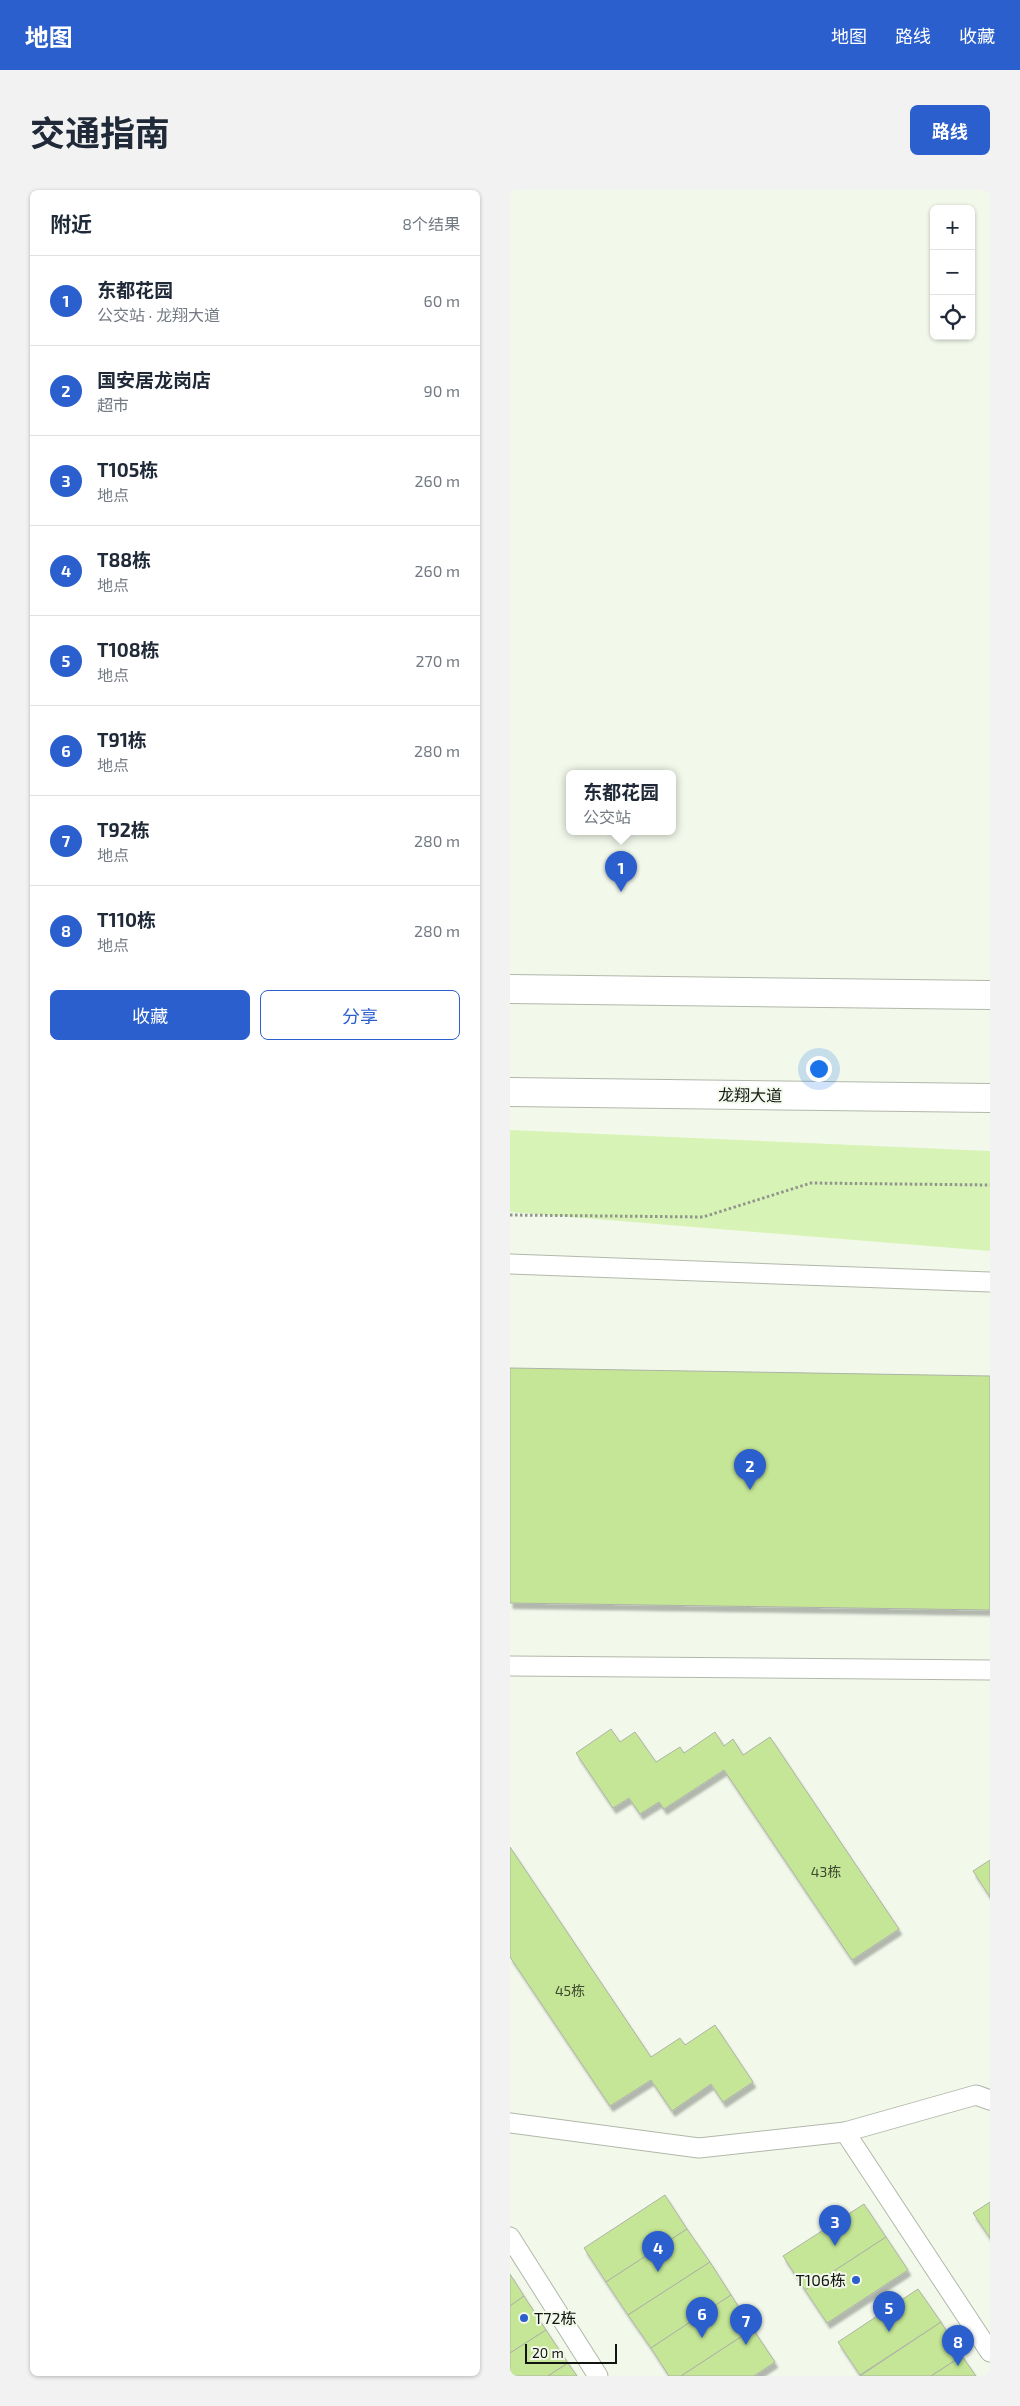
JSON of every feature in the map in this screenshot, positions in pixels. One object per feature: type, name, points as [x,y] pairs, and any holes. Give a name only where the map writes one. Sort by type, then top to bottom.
[{"type":"main road","points":[[510,989],[990,995]]},
{"type":"main road","name":"龙翔大道","points":[[510,1092],[990,1098]]},
{"type":"lane","points":[[510,1264],[990,1282]]},
{"type":"lane","points":[[510,1666],[990,1670]]},
{"type":"lane","points":[[510,2123],[699,2148],[845,2132],[976,2095],[990,2100]]},
{"type":"lane","points":[[845,2132],[990,2352]]},
{"type":"lane","points":[[510,2238],[598,2376]]},
{"type":"path","points":[[510,1215],[703,1217],[811,1183],[990,1185]]},
{"type":"green space","points":[[510,1130],[990,1151],[990,1251],[510,1212]]},
{"type":"building","points":[[510,1368],[990,1376],[990,1610],[510,1603]]},
{"type":"building","points":[[611,1729],[620,1742],[635,1732],[656,1762],[680,1747],[684,1753],[715,1732],[724,1746],[733,1739],[743,1755],[770,1737],[899,1929],[852,1960],[724,1770],[664,1809],[659,1802],[640,1814],[629,1798],[613,1808],[576,1753]]},
{"type":"building","points":[[510,1847],[651,2057],[680,2038],[685,2045],[715,2025],[753,2082],[723,2102],[711,2084],[672,2111],[651,2080],[610,2106],[510,1957]]},
{"type":"building","points":[[990,1860],[990,1897],[973,1871]]},
{"type":"building","points":[[665,2195],[687,2229],[606,2282],[584,2248]]},
{"type":"building","points":[[990,2202],[990,2238],[973,2213]]},
{"type":"building","points":[[864,2204],[886,2237],[805,2290],[783,2256]]},
{"type":"building","points":[[687,2229],[710,2262],[628,2315],[606,2282]]},
{"type":"building","name":"T106栋","points":[[886,2237],[908,2270],[827,2323],[805,2290]]},
{"type":"building","points":[[710,2262],[731,2295],[651,2348],[628,2315]]},
{"type":"building","points":[[510,2274],[524,2296],[510,2306]]},
{"type":"building","points":[[918,2289],[941,2322],[860,2375],[838,2342]]},
{"type":"building","points":[[731,2295],[753,2329],[681,2376],[669,2376],[651,2348]]},
{"type":"building","name":"T72栋","points":[[524,2296],[546,2330],[510,2353],[510,2306]]},
{"type":"building","points":[[941,2322],[962,2356],[931,2376],[860,2376]]},
{"type":"building","points":[[753,2329],[775,2362],[754,2376],[681,2376]]},
{"type":"building","points":[[546,2330],[568,2363],[548,2376],[510,2376],[510,2353]]},
{"type":"building","points":[[962,2356],[976,2376],[931,2376]]},
{"type":"building","points":[[568,2363],[577,2376],[548,2376]]},
{"type":"place","name":"东都花园","points":[[621,892]]},
{"type":"place","name":"国安居龙岗店","points":[[750,1490]]},
{"type":"place","name":"T105栋","points":[[835,2246]]},
{"type":"place","name":"T88栋","points":[[658,2272]]},
{"type":"place","name":"T106栋","points":[[856,2280]]},
{"type":"place","name":"T72栋","points":[[524,2318]]},
{"type":"place","name":"T108栋","points":[[889,2332]]},
{"type":"place","name":"T91栋","points":[[702,2338]]},
{"type":"place","name":"T92栋","points":[[746,2345]]},
{"type":"place","name":"T110栋","points":[[958,2366]]}]
